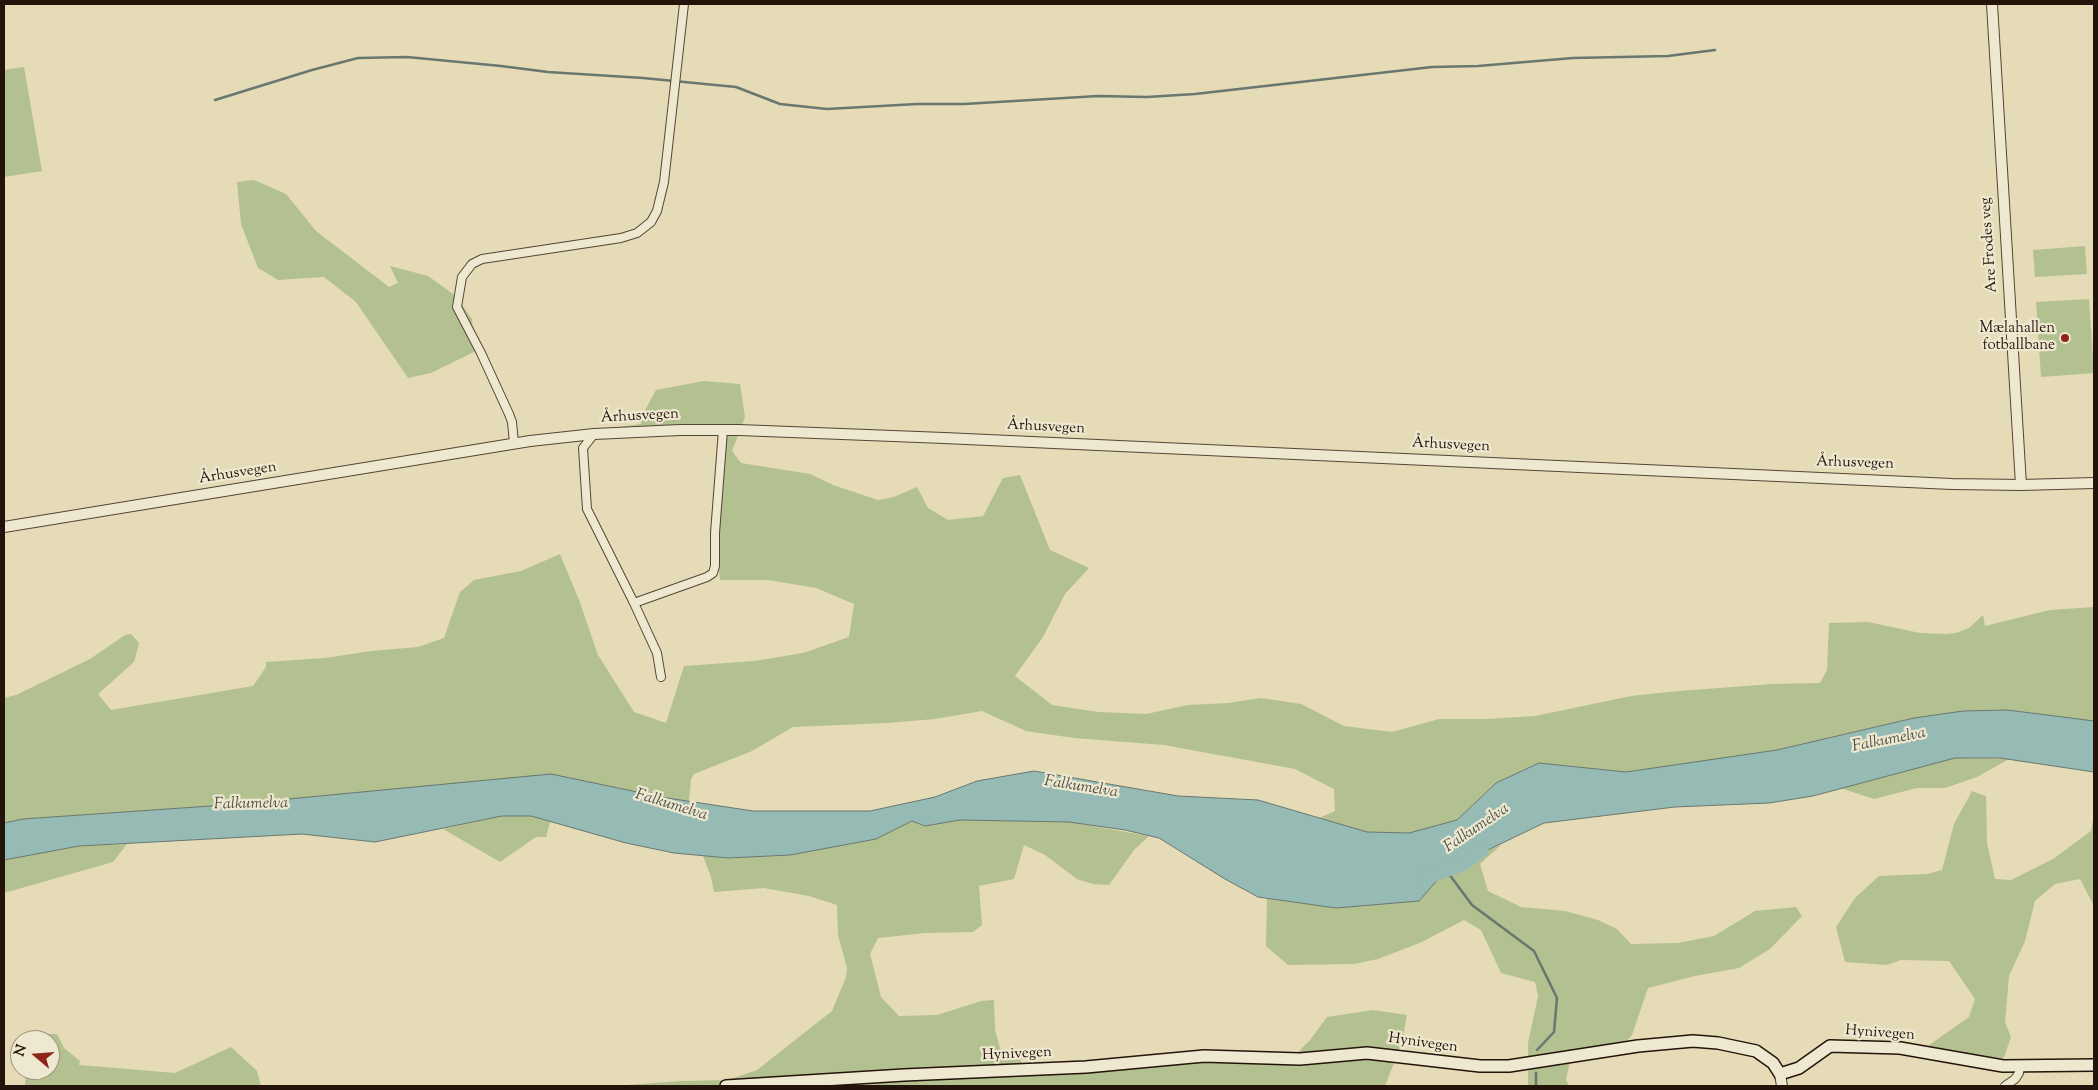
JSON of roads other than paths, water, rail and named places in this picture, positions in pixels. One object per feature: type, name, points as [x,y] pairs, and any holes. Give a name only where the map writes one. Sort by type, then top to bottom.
[{"type":"main road","name":"Hynivegen","points":[[726,1086],[904,1075],[1086,1068],[1204,1056],[1300,1059],[1367,1053],[1480,1066],[1509,1066],[1638,1046],[1693,1041],[1718,1043],[1756,1051],[1773,1063],[1780,1074],[1799,1068],[1830,1046],[1900,1048],[1981,1063],[2020,1066],[2094,1065]]},
{"type":"street","points":[[514,444],[512,422],[509,414],[457,307],[462,277],[472,264],[484,259],[622,238],[637,233],[647,226],[654,217],[662,198],[673,87],[684,4]]},
{"type":"street","name":"Are Frodes veg","points":[[1992,4],[2021,485]]},
{"type":"street","name":"Århusvegen","points":[[4,527],[569,436],[680,430],[723,430],[1378,457],[1952,484],[2021,485],[2094,482]]},
{"type":"street","points":[[634,603],[707,577],[712,573],[723,430]]},
{"type":"street","points":[[594,434],[584,448],[588,509],[657,653],[661,677]]},
{"type":"street","points":[[569,436],[584,448]]},
{"type":"street","points":[[2005,1086],[2015,1079],[2019,1073],[2020,1066]]},
{"type":"street","points":[[1780,1074],[1782,1086]]},
{"type":"water","points":[[2007,710],[2094,721],[2094,772],[2000,758],[1955,758],[1813,796],[1769,803],[1675,807],[1544,823],[1446,870],[1419,901],[1336,908],[1258,897],[1159,838],[1125,830],[1069,822],[960,820],[925,826],[912,821],[876,839],[790,855],[728,858],[674,853],[626,843],[531,816],[502,816],[375,842],[302,834],[79,846],[4,860],[4,823],[23,819],[225,805],[551,774],[661,797],[753,811],[870,811],[935,797],[977,781],[1034,771],[1178,796],[1258,800],[1367,832],[1409,833],[1457,820],[1496,783],[1539,763],[1626,772],[1777,750],[1914,718],[1963,711]]},
{"type":"waterway","points":[[215,100],[358,58],[407,57],[548,72],[643,78],[736,87],[780,104],[827,109],[917,104],[964,104],[1098,96],[1147,97],[1195,94],[1432,67],[1478,66],[1573,58],[1668,56],[1715,50]]},
{"type":"waterway","name":"Falkumelva","points":[[1426,877],[1462,864],[1481,850]]},
{"type":"waterway","points":[[1446,870],[1472,905],[1534,951],[1557,998],[1554,1032],[1537,1050]]},
{"type":"waterway","points":[[1536,1073],[1536,1086]]},
{"type":"place","name":"Mælahallen fotballbane","points":[[2065,338]]}]
